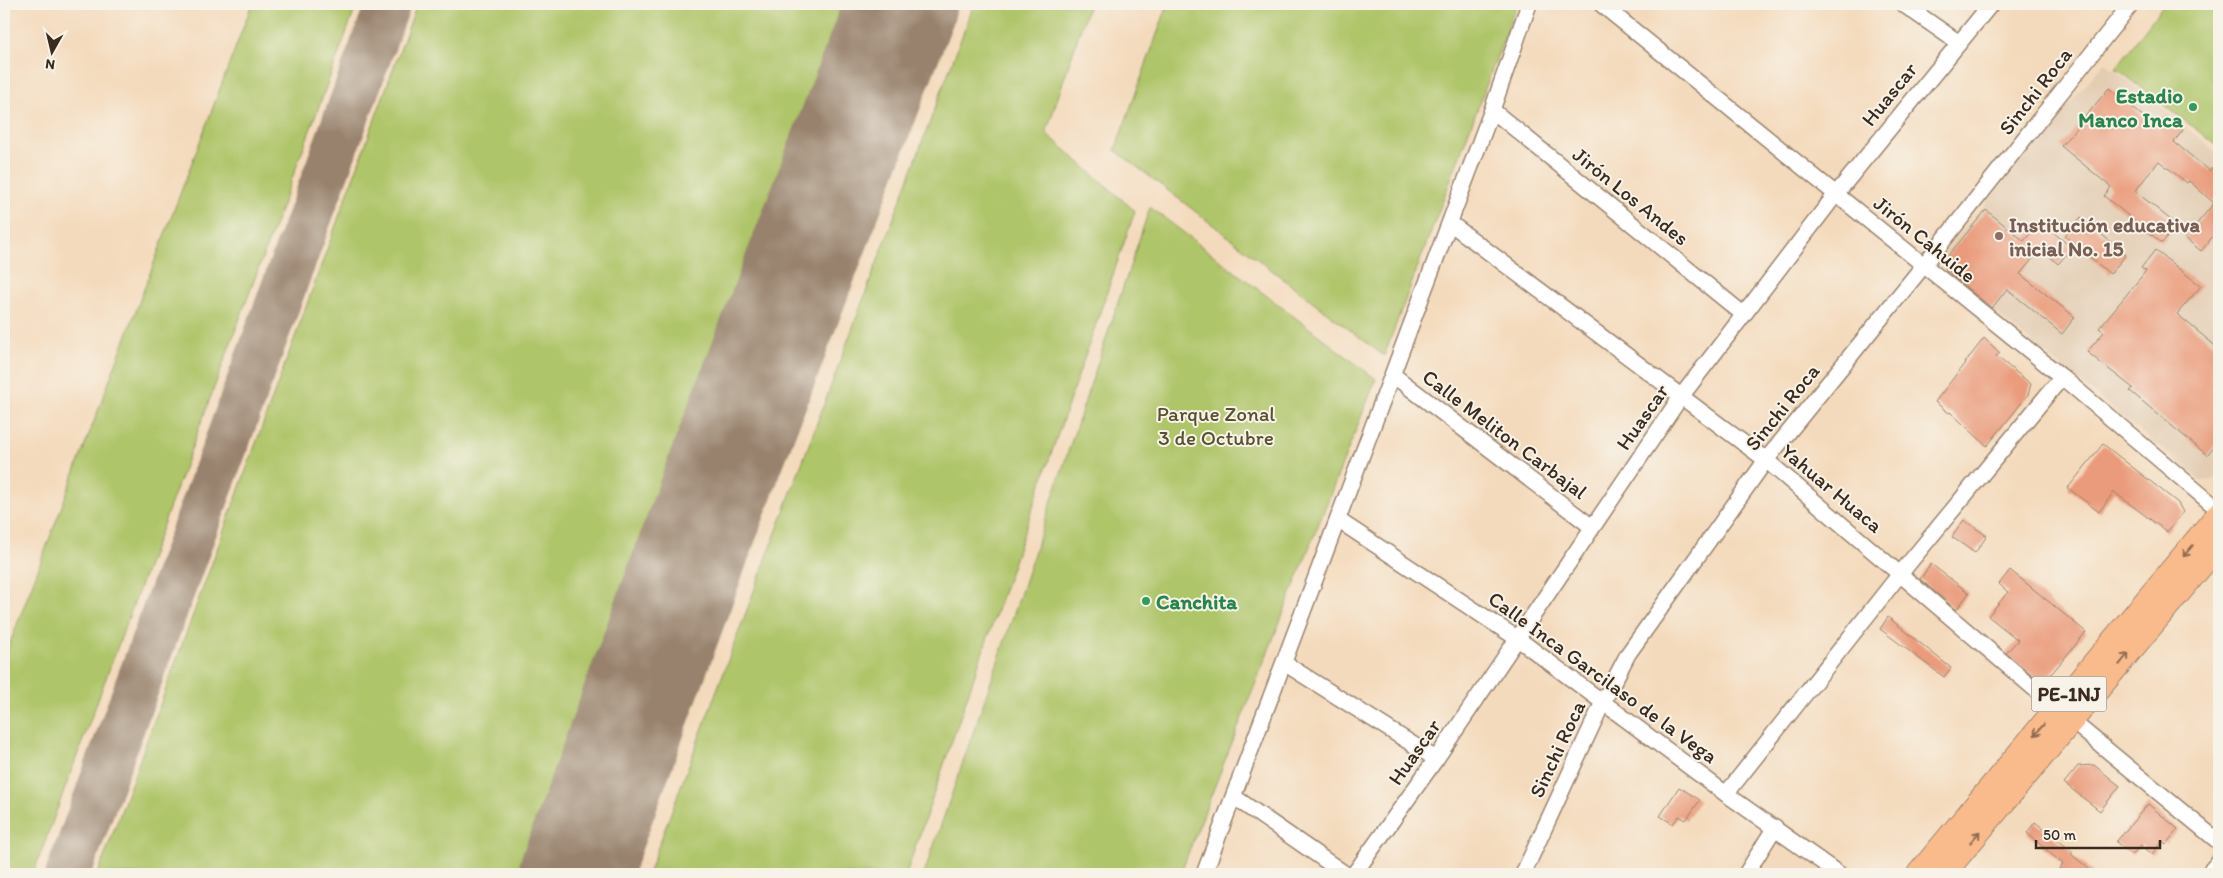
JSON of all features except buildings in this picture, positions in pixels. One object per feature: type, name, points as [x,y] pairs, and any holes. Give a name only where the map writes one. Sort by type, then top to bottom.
[{"type":"main road","name":"PE-1NJ","points":[[1943,874],[2219,514]]},
{"type":"main road","name":"PE-1NJ","points":[[1919,874],[2219,544]]},
{"type":"street","points":[[1204,874],[1450,223],[1529,4]]},
{"type":"street","name":"Jirón Cahuide","points":[[1601,4],[2062,377],[2219,510]]},
{"type":"street","points":[[1903,4],[1959,42]]},
{"type":"street","name":"Huascar","points":[[1354,874],[1436,759],[1680,398],[1836,194],[1991,4]]},
{"type":"street","name":"Sinchi Roca","points":[[1523,874],[1603,702],[1628,654],[1766,460],[2131,4]]},
{"type":"street","name":"Jirón Los Andes","points":[[1492,110],[1743,314]]},
{"type":"street","name":"Yahuar Huaca","points":[[1450,223],[1680,398],[1766,460],[2065,715],[2219,842]]},
{"type":"street","name":"Calle Meliton Carbajal","points":[[1392,375],[1592,527]]},
{"type":"street","points":[[1726,794],[1900,574],[2062,377]]},
{"type":"street","name":"Calle Inca Garcilaso de la Vega","points":[[1338,520],[1518,639],[1726,794],[1839,874]]},
{"type":"street","points":[[1284,663],[1436,759]]},
{"type":"street","points":[[1234,797],[1345,874]]},
{"type":"street","points":[[1746,874],[1775,827]]},
{"type":"street","points":[[2208,874],[2219,861]]},
{"type":"shaded area","points":[[2105,62],[2219,154],[2219,474],[2214,480],[2201,481],[1944,271],[1942,255]]},
{"type":"green space","points":[[252,4],[357,4],[33,874],[4,874],[4,659]]},
{"type":"green space","points":[[417,4],[842,4],[519,874],[98,874]]},
{"type":"green space","points":[[974,4],[1089,4],[1046,133],[1135,211],[906,874],[648,874]]},
{"type":"green space","points":[[1168,4],[1517,4],[1384,356],[1115,150]]},
{"type":"green space","name":"Estadio Manco Inca","points":[[2164,4],[2219,4],[2219,147],[2116,68]]},
{"type":"green space","name":"Parque Zonal 3 de Octubre","points":[[1150,207],[1376,379],[1180,874],[924,874],[997,664]]},
{"type":"taxiway","points":[[68,874],[388,4]]},
{"type":"runway","points":[[574,874],[717,485],[901,4]]},
{"type":"place","name":"Estadio Manco Inca","points":[[2193,107]]},
{"type":"place","name":"Institución educativa inicial No. 15","points":[[1999,236]]},
{"type":"place","name":"Canchita","points":[[1146,601]]}]
